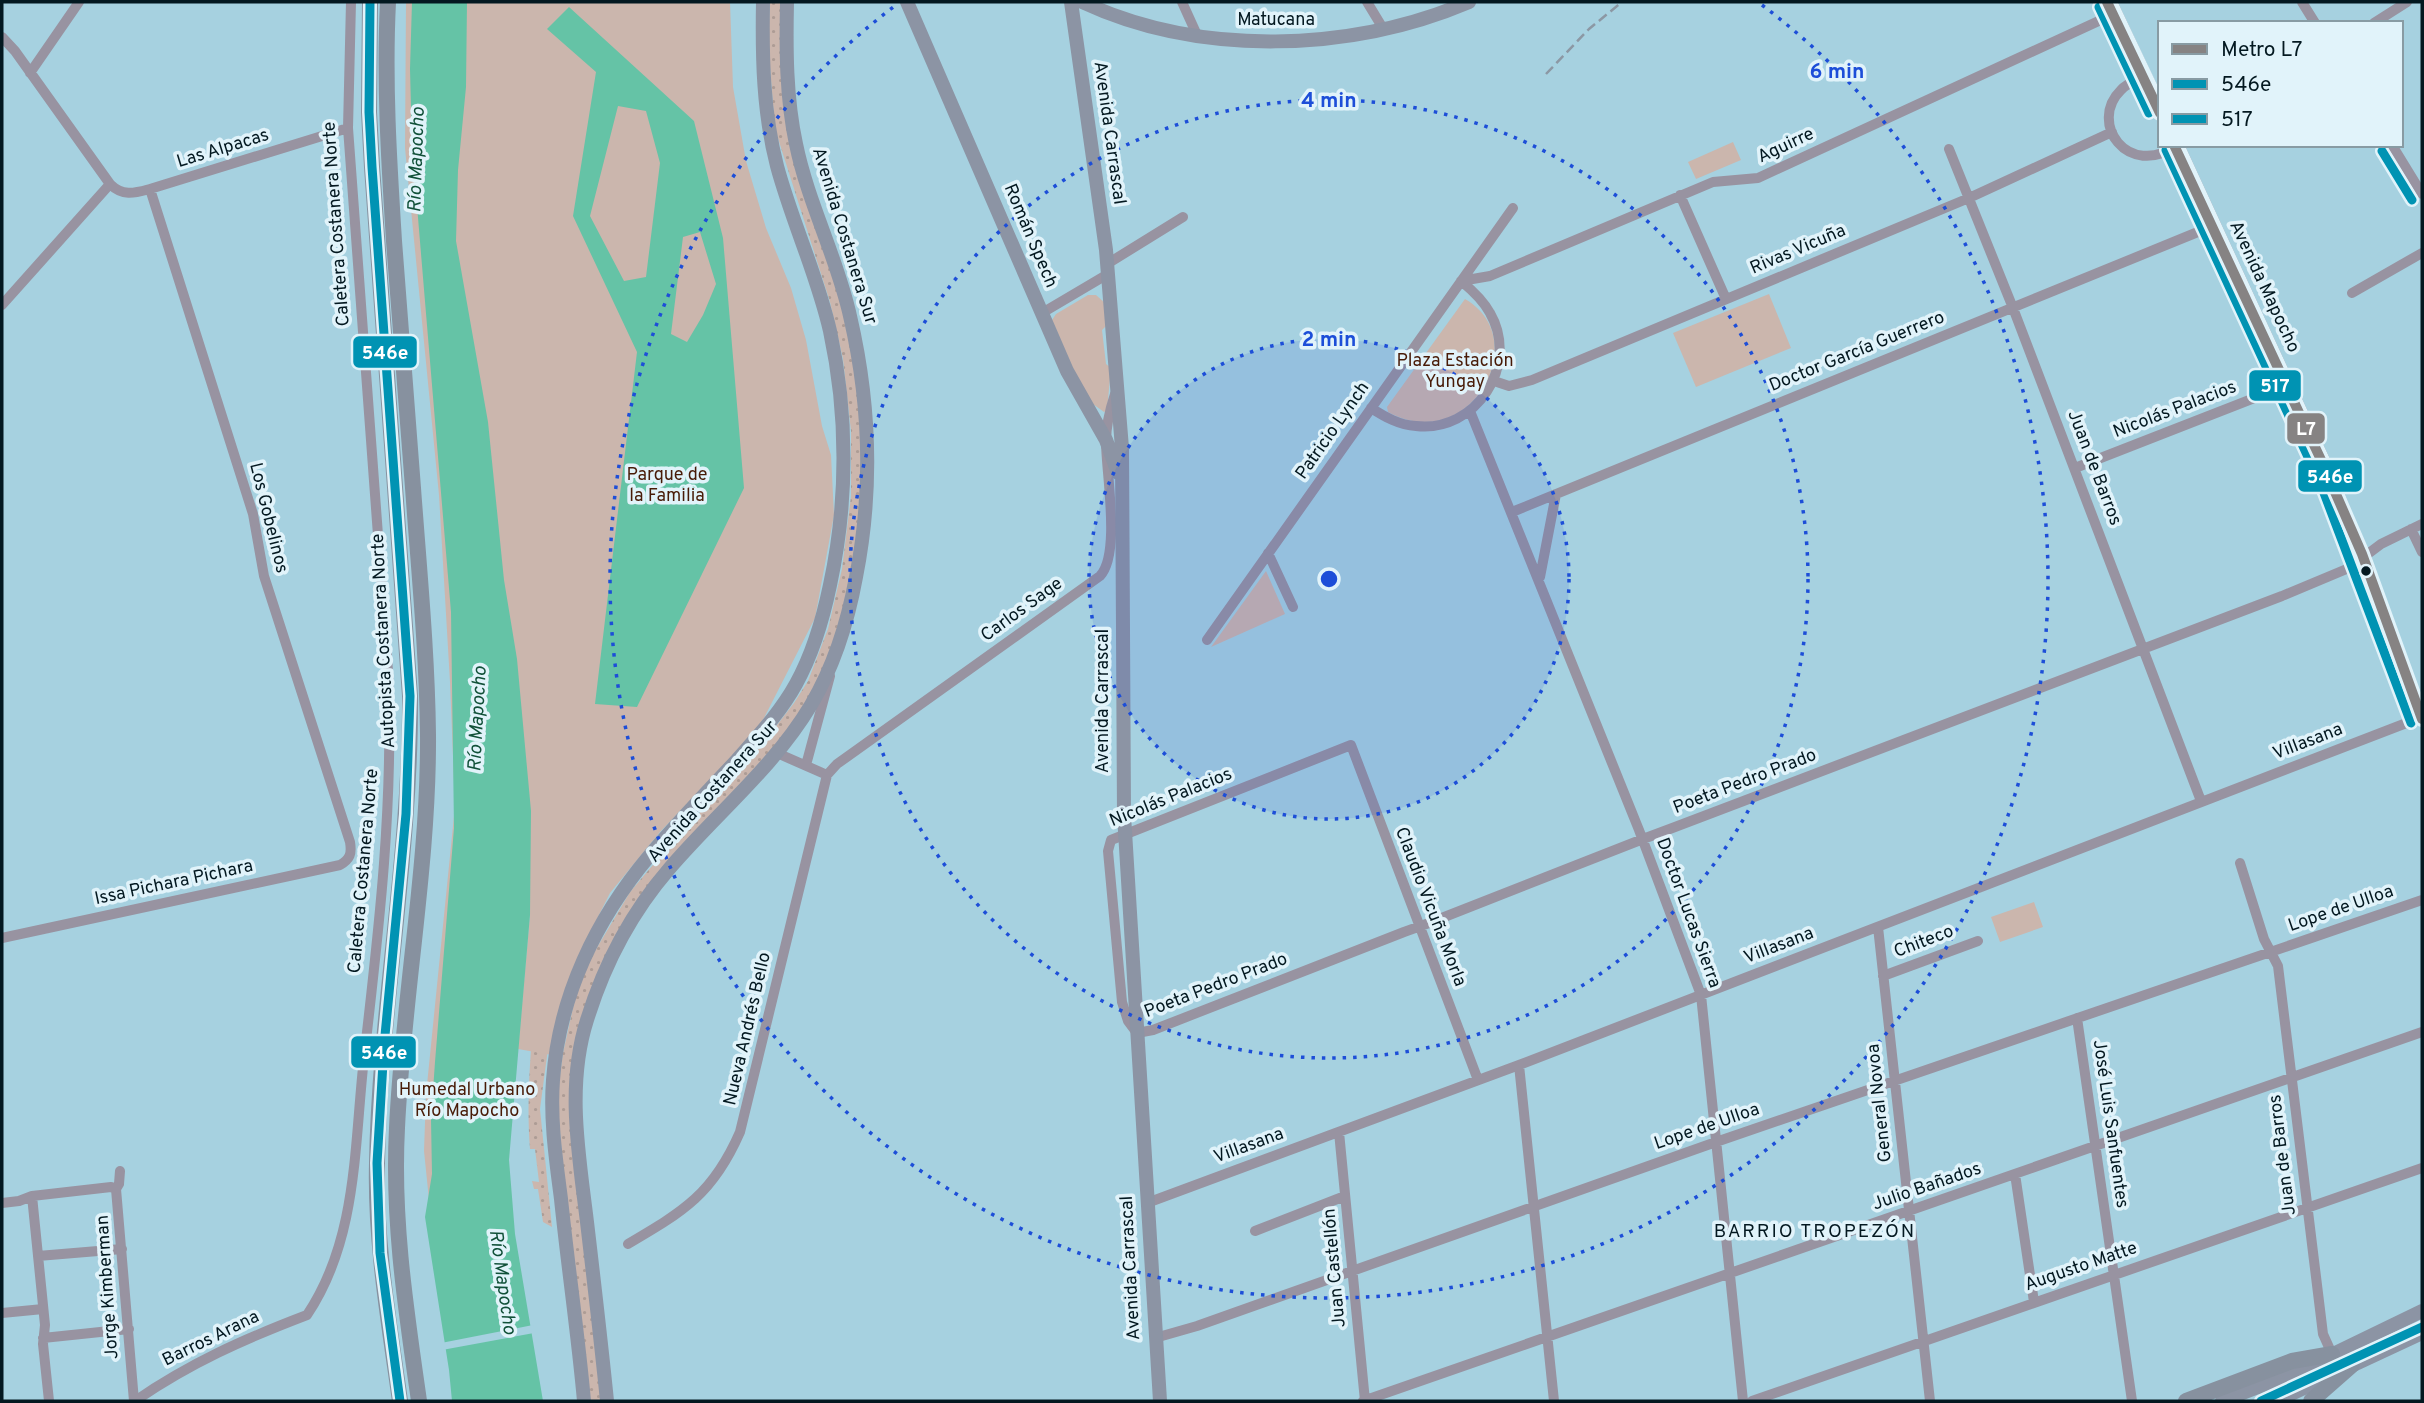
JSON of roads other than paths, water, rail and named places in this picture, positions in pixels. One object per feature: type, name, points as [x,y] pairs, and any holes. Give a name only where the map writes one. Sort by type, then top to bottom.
[{"type":"highway","name":"Autopista Costanera Norte","points":[[370,2],[372,167],[410,709],[403,855],[377,1137],[376,1191],[381,1267],[400,1401]]},
{"type":"highway","points":[[388,2],[388,143],[424,627],[428,735],[425,807],[397,1129],[396,1189],[400,1265],[419,1401]]},
{"type":"highway","points":[[2186,1401],[2292,1361],[2332,1354]]},
{"type":"highway","points":[[2311,1401],[2353,1365]]},
{"type":"main road","name":"Avenida Costanera Sur","points":[[584,1401],[553,1125],[553,1078],[565,1013],[585,956],[604,920],[647,859],[763,731],[787,699],[812,649],[834,564],[843,478],[839,385],[819,288],[784,188],[773,146],[764,87],[763,2]]},
{"type":"main road","name":"Avenida Costanera Sur","points":[[607,1401],[576,1125],[577,1075],[587,1021],[606,968],[632,919],[669,869],[777,753],[812,704],[835,654],[852,596],[864,530],[866,422],[861,371],[850,312],[807,187],[796,145],[787,67],[787,2]]},
{"type":"main road","name":"Román Spech","points":[[907,2],[1067,371],[1091,416],[1111,431],[1121,485]]},
{"type":"main road","name":"Avenida Carrascal","points":[[1071,2],[1107,269],[1118,384],[1111,431],[1121,485],[1122,766],[1160,1401]]},
{"type":"main road","name":"Matucana","points":[[1082,2],[1127,18],[1198,35],[1265,42],[1384,30],[1469,2]]},
{"type":"main road","points":[[2113,7],[2158,104]]},
{"type":"main road","name":"Avenida Mapocho","points":[[2179,147],[2332,480],[2422,718]]},
{"type":"main road","points":[[2222,1401],[2332,1354],[2422,1311]]},
{"type":"main road","points":[[2276,1401],[2422,1333]]},
{"type":"street","points":[[30,73],[79,2]]},
{"type":"street","name":"Caletera Costanera Norte","points":[[307,1315],[331,1267],[353,1188],[359,1098],[386,849],[390,762],[388,671],[348,128],[351,2]]},
{"type":"street","points":[[1182,2],[1198,35]]},
{"type":"street","points":[[1367,2],[1384,30]]},
{"type":"street","points":[[2302,2],[2314,21]]},
{"type":"street","points":[[2377,21],[2407,2]]},
{"type":"street","name":"Aguirre","points":[[1461,281],[1490,276],[1713,182],[1745,181],[1764,175],[2113,7]]},
{"type":"street","points":[[2,37],[15,51],[110,184],[2,305]]},
{"type":"street","points":[[2144,76],[2127,85],[2114,100],[2109,116],[2112,132],[2124,149],[2140,156],[2158,156],[2174,147]]},
{"type":"street","name":"Las Alpacas","points":[[110,184],[126,194],[150,189],[348,128]]},
{"type":"street","name":"Rivas Vicuña","points":[[1494,381],[1509,386],[1523,384],[1969,198],[2112,132]]},
{"type":"street","points":[[2393,147],[2422,194]]},
{"type":"street","name":"Juan de Barros","points":[[1949,149],[2013,307],[2201,801]]},
{"type":"street","name":"Los Gobelinos","points":[[150,189],[253,514],[262,569],[350,842],[351,856]]},
{"type":"street","points":[[1680,195],[1726,299]]},
{"type":"street","name":"Patricio Lynch","points":[[1207,640],[1513,208]]},
{"type":"street","points":[[1042,313],[1183,217]]},
{"type":"street","name":"Doctor García Guerrero","points":[[1512,512],[2215,225]]},
{"type":"street","points":[[2352,293],[2422,253]]},
{"type":"street","points":[[1371,408],[1400,423],[1425,427],[1453,421],[1470,411],[1483,398],[1494,381],[1500,351],[1496,326],[1485,305],[1461,281]]},
{"type":"street","name":"Nicolás Palacios","points":[[2075,468],[2288,384]]},
{"type":"street","name":"Doctor Lucas Sierra","points":[[1470,411],[1643,839],[1701,995],[1743,1401]]},
{"type":"street","name":"Carlos Sage","points":[[827,775],[837,764],[1104,572],[1109,558],[1111,431]]},
{"type":"street","points":[[1540,580],[1556,494]]},
{"type":"street","name":"Poeta Pedro Prado","points":[[1137,1033],[1153,1030],[2336,574],[2354,565],[2377,547],[2422,524]]},
{"type":"street","points":[[2411,529],[2422,552]]},
{"type":"street","points":[[1268,553],[1293,607]]},
{"type":"street","points":[[806,765],[835,654]]},
{"type":"street","name":"Villasana","points":[[1147,1203],[1519,1065],[2422,718]]},
{"type":"street","name":"Nicolás Palacios","points":[[1137,1033],[1128,1021],[1122,1002],[1108,851],[1111,840],[1351,745]]},
{"type":"street","name":"Claudio Vicuña Morla","points":[[1351,745],[1478,1080]]},
{"type":"street","points":[[777,753],[827,775]]},
{"type":"street","name":"Nueva Andrés Bello","points":[[628,1244],[679,1214],[699,1197],[727,1159],[740,1132],[827,775]]},
{"type":"street","name":"Issa Pichara Pichara","points":[[2,938],[340,865],[351,856]]},
{"type":"street","name":"Lope de Ulloa","points":[[2239,863],[2264,939],[2272,951]]},
{"type":"street","name":"Lope de Ulloa","points":[[1155,1338],[1197,1326],[1716,1142],[2422,900]]},
{"type":"street","name":"General Novoa","points":[[1878,927],[1930,1401]]},
{"type":"street","name":"Chiteco","points":[[1883,976],[1978,941]]},
{"type":"street","name":"Juan de Barros","points":[[2272,951],[2277,966],[2323,1334],[2332,1354]]},
{"type":"street","name":"José Luis Sanfuentes","points":[[2077,1018],[2132,1401]]},
{"type":"street","name":"Julio Bañados","points":[[1364,1401],[2422,1032]]},
{"type":"street","points":[[1519,1065],[1554,1401]]},
{"type":"street","name":"Juan Castellón","points":[[1339,1132],[1364,1401]]},
{"type":"street","name":"Augusto Matte","points":[[1752,1401],[2422,1168]]},
{"type":"street","name":"Jorge Kimberman","points":[[120,1171],[116,1189],[134,1401]]},
{"type":"street","points":[[2015,1174],[2035,1302]]},
{"type":"street","points":[[2,1203],[32,1196],[111,1187],[116,1189]]},
{"type":"street","points":[[32,1196],[49,1401]]},
{"type":"street","points":[[1255,1231],[1345,1196]]},
{"type":"street","points":[[38,1256],[122,1249]]},
{"type":"street","points":[[2,1313],[43,1309]]},
{"type":"street","name":"Barros Arana","points":[[134,1401],[205,1357],[307,1315]]},
{"type":"street","points":[[43,1338],[129,1329]]},
{"type":"water","name":"Humedal Urbano Río Mapocho","points":[[412,2],[467,2],[466,87],[458,170],[456,241],[488,422],[504,580],[517,659],[531,811],[530,915],[509,1160],[515,1234],[543,1401],[452,1401],[425,1217],[432,1174],[431,1119],[454,828],[451,612],[412,146]]},
{"type":"water","points":[[569,7],[694,121],[723,238],[744,488],[637,707],[595,704],[637,352],[573,216],[596,72],[547,29]],"holes":[[[618,106],[646,111],[660,163],[646,277],[624,281],[590,216]],[[700,232],[716,284],[703,315],[687,342],[671,334],[683,237]]]},
{"type":"tunnel","points":[[2261,1401],[2288,1390]]},
{"type":"railway","points":[[1546,74],[1589,29],[1622,2]]},
{"type":"metro line","name":"L7","points":[[2107,2],[2158,109]]},
{"type":"metro line","name":"L7","points":[[2175,147],[2362,554],[2422,719]]},
{"type":"district","name":"BARRIO TROPEZÓN","points":[[1815,1232]]},
{"type":"water label","name":"Río Mapocho","points":[[417,160]]},
{"type":"water label","name":"Río Mapocho","points":[[478,719]]},
{"type":"water label","name":"Río Mapocho","points":[[502,1282]]},
{"type":"park label","name":"Plaza Estación Yungay","points":[[1455,371]]},
{"type":"park label","name":"Parque de la Familia","points":[[667,485]]}]
